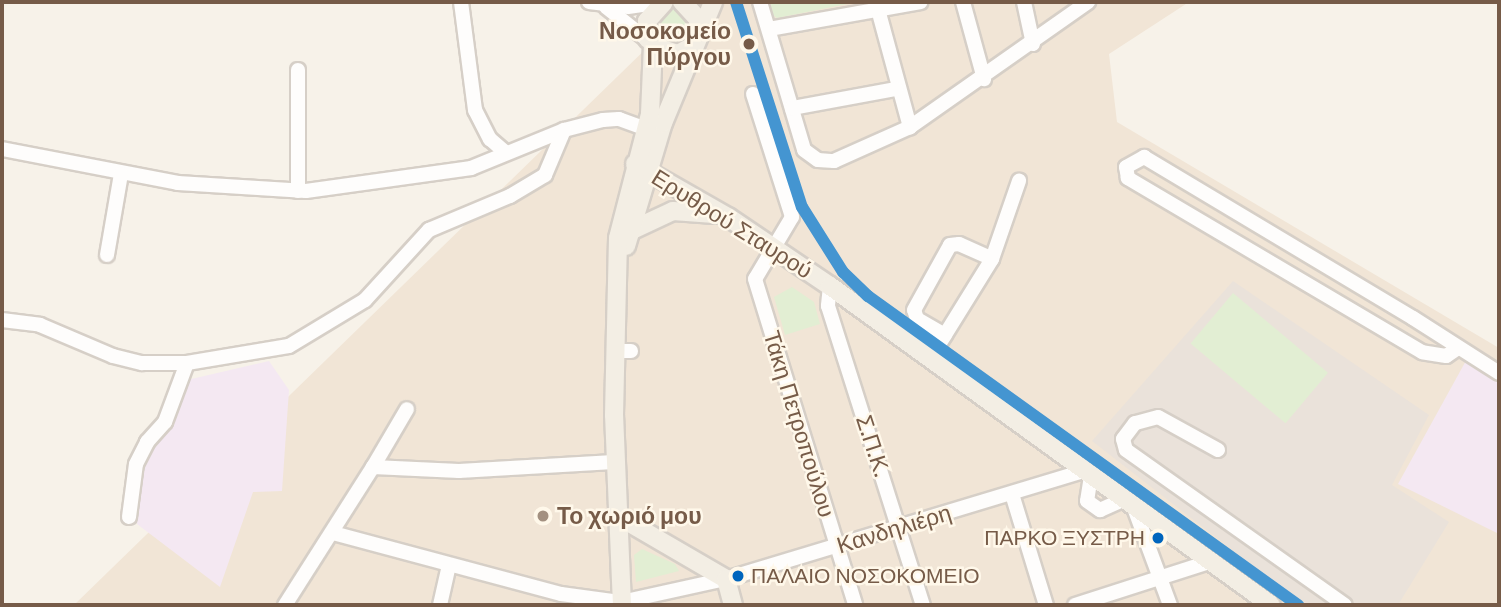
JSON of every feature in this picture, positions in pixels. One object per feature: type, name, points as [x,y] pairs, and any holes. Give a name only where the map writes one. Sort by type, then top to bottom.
[{"type":"main road","points":[[620,263],[631,231],[647,129],[651,42],[647,21],[664,2]]},
{"type":"main road","points":[[682,2],[696,12],[698,37]]},
{"type":"main road","points":[[622,603],[614,462],[623,351],[621,218],[713,2]]},
{"type":"main road","points":[[651,42],[678,54],[698,37]]},
{"type":"main road","name":"Ερυθρού Σταυρού","points":[[641,167],[728,217],[830,285],[1271,605]]},
{"type":"main road","points":[[631,231],[673,211],[698,210],[728,217]]},
{"type":"main road","points":[[616,515],[726,579],[733,605]]},
{"type":"street","points":[[461,2],[475,110],[490,139],[505,152]]},
{"type":"street","points":[[589,2],[605,6],[664,2]]},
{"type":"street","points":[[760,2],[804,150],[818,160],[848,158],[910,127],[984,79],[1088,2]]},
{"type":"street","points":[[769,29],[877,6],[921,2]]},
{"type":"street","points":[[963,2],[984,79]]},
{"type":"street","points":[[1024,2],[1033,44]]},
{"type":"street","points":[[605,6],[651,42]]},
{"type":"street","points":[[877,6],[896,89],[910,127]]},
{"type":"street","points":[[298,70],[298,191]]},
{"type":"street","points":[[792,108],[896,89]]},
{"type":"street","name":"Τάκη Πετροπούλου","points":[[753,94],[792,208],[790,224],[758,268],[755,279],[855,605]]},
{"type":"street","points":[[2,149],[121,174],[225,187],[298,191],[471,168],[564,130],[619,119],[647,129]]},
{"type":"street","points":[[2,320],[40,325],[113,356],[142,363],[187,363],[289,346],[340,318],[365,300],[429,230],[510,196],[545,175],[564,130]]},
{"type":"street","points":[[1458,348],[1446,356],[1422,352],[1128,178],[1126,167],[1144,157],[1337,272],[1499,373]]},
{"type":"street","points":[[107,255],[121,174]]},
{"type":"street","points":[[930,359],[992,259],[1019,181]]},
{"type":"street","points":[[1244,247],[1257,225]]},
{"type":"street","points":[[945,335],[917,319],[914,310],[943,257],[956,243],[992,259]]},
{"type":"street","points":[[1324,295],[1337,272]]},
{"type":"street","name":"Σ.Π.Κ.","points":[[830,285],[828,306],[923,605]]},
{"type":"street","points":[[129,517],[136,464],[147,442],[165,422],[187,363]]},
{"type":"street","points":[[285,605],[407,409]]},
{"type":"street","points":[[1218,450],[1158,417],[1135,423],[1123,439],[1126,450],[1345,605]]},
{"type":"street","points":[[373,467],[459,471],[614,462]]},
{"type":"street","name":"Κανδηλιέρη","points":[[332,533],[449,565],[561,600],[622,603],[726,579],[1088,473]]},
{"type":"street","points":[[1012,494],[1046,605]]},
{"type":"street","points":[[1129,502],[1170,605]]},
{"type":"street","points":[[1075,605],[1209,562]]},
{"type":"street","points":[[440,605],[449,565]]},
{"type":"shaded area","points":[[694,2],[1189,2],[1109,54],[1117,122],[1499,348],[1499,605],[74,605]]},
{"type":"shaded area","points":[[1233,281],[1429,415],[1392,485],[1449,522],[1398,605],[1303,605],[1092,441]]},
{"type":"shaded area","points":[[1473,348],[1499,362],[1499,534],[1398,484]]},
{"type":"shaded area","points":[[269,361],[289,390],[282,491],[253,492],[220,587],[137,524],[136,494],[142,465],[152,445],[166,432],[187,380]]},
{"type":"green space","points":[[765,2],[847,4],[777,18],[768,12]]},
{"type":"green space","points":[[668,6],[682,8],[694,31],[682,47],[657,40],[653,20]]},
{"type":"green space","points":[[792,287],[814,302],[820,324],[785,335],[774,297]]},
{"type":"green space","points":[[1233,293],[1328,373],[1286,423],[1191,344]]},
{"type":"green space","points":[[642,549],[675,564],[679,571],[636,582],[634,555]]},
{"type":"transit line","points":[[736,2],[802,207],[843,272],[868,296],[1298,605]]},
{"type":"place","name":"Νοσοκομείο Πύργου","points":[[749,44]]},
{"type":"place","name":"Το χωριό μου","points":[[543,516]]},
{"type":"place","name":"ΠΑΡΚΟ ΞΥΣΤΡΗ","points":[[1158,538]]},
{"type":"place","name":"ΠΑΛΑΙΟ ΝΟΣΟΚΟΜΕΙΟ","points":[[738,576]]}]
